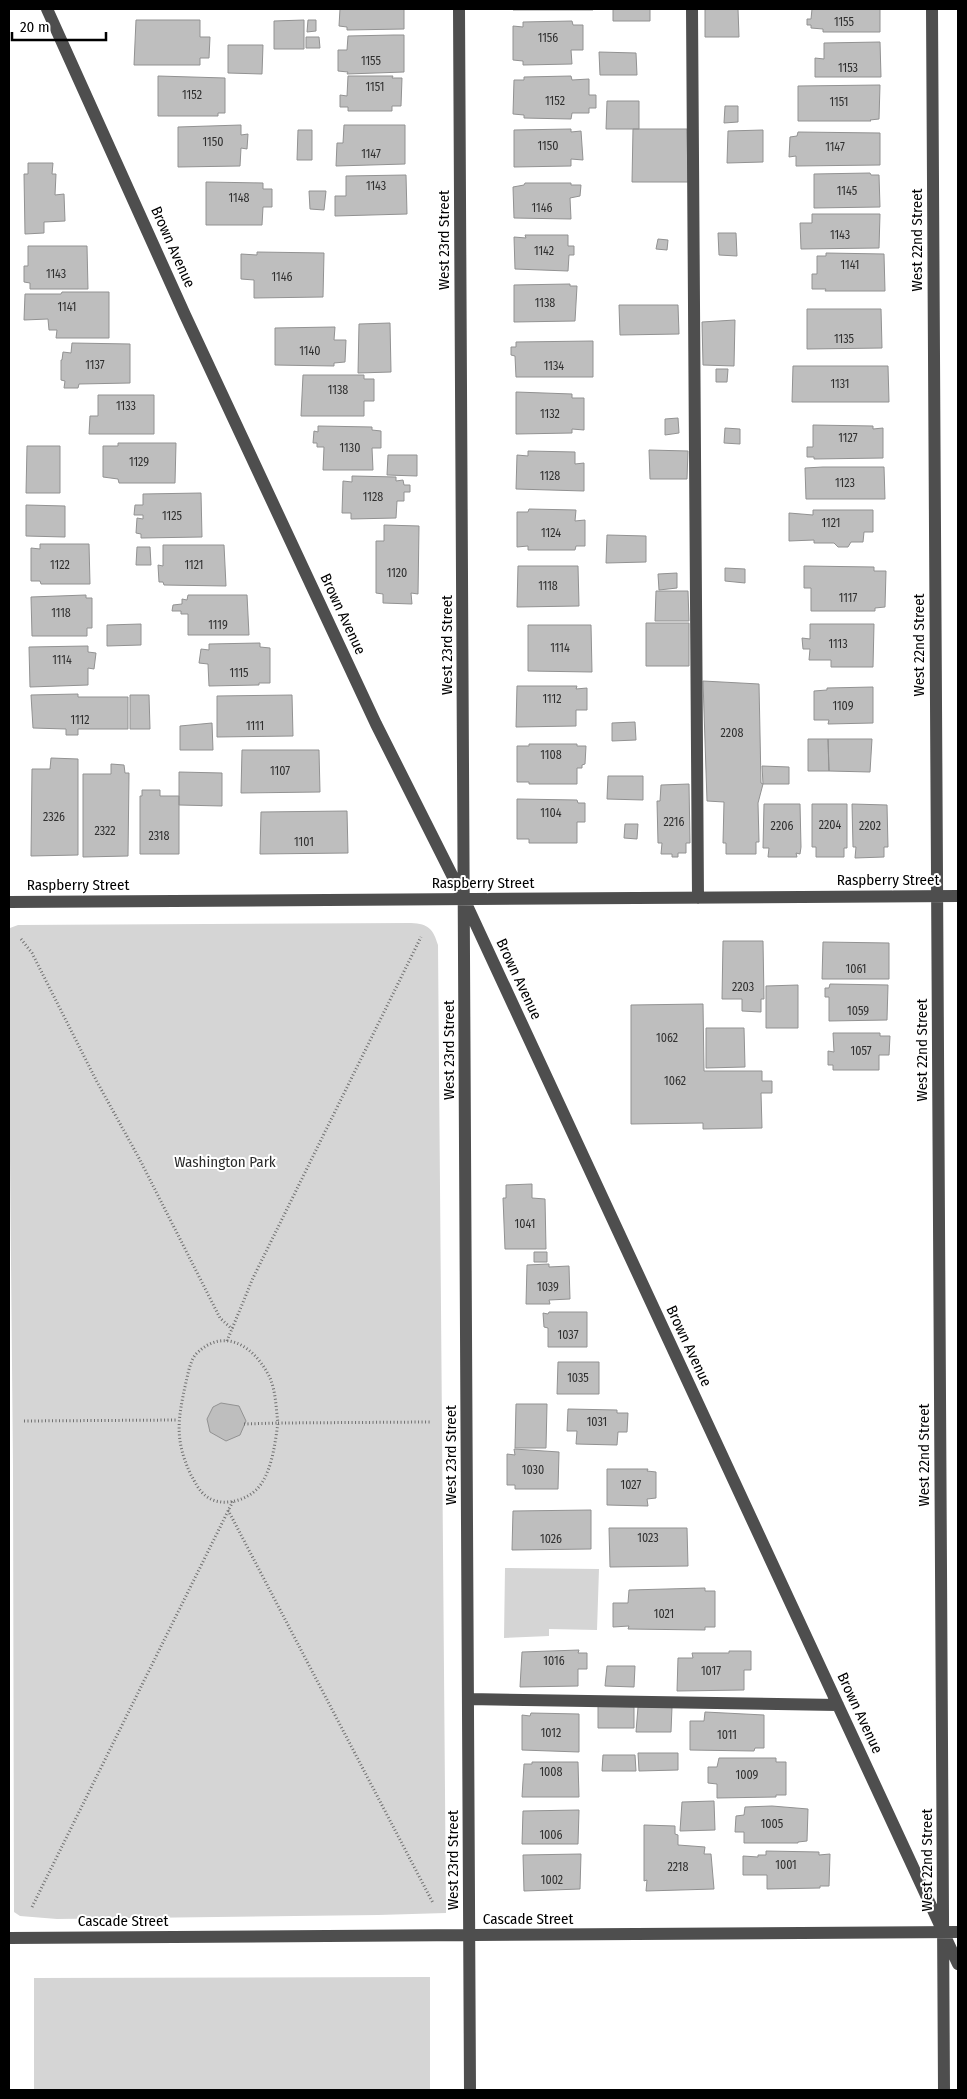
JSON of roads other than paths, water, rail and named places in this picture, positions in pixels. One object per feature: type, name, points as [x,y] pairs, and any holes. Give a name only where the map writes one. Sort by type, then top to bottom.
[{"type":"street","name":"Brown Avenue","points":[[47,9],[185,315],[372,715],[464,899],[958,1964]]},
{"type":"street","name":"West 23rd Street","points":[[459,9],[470,2090]]},
{"type":"street","points":[[692,9],[698,898]]},
{"type":"street","name":"West 22nd Street","points":[[932,9],[944,2090]]},
{"type":"street","name":"Raspberry Street","points":[[9,902],[958,896]]},
{"type":"street","points":[[468,1699],[838,1705]]},
{"type":"street","name":"Cascade Street","points":[[9,1938],[958,1932]]},
{"type":"park label","name":"Washington Park","points":[[225,1162]]}]
